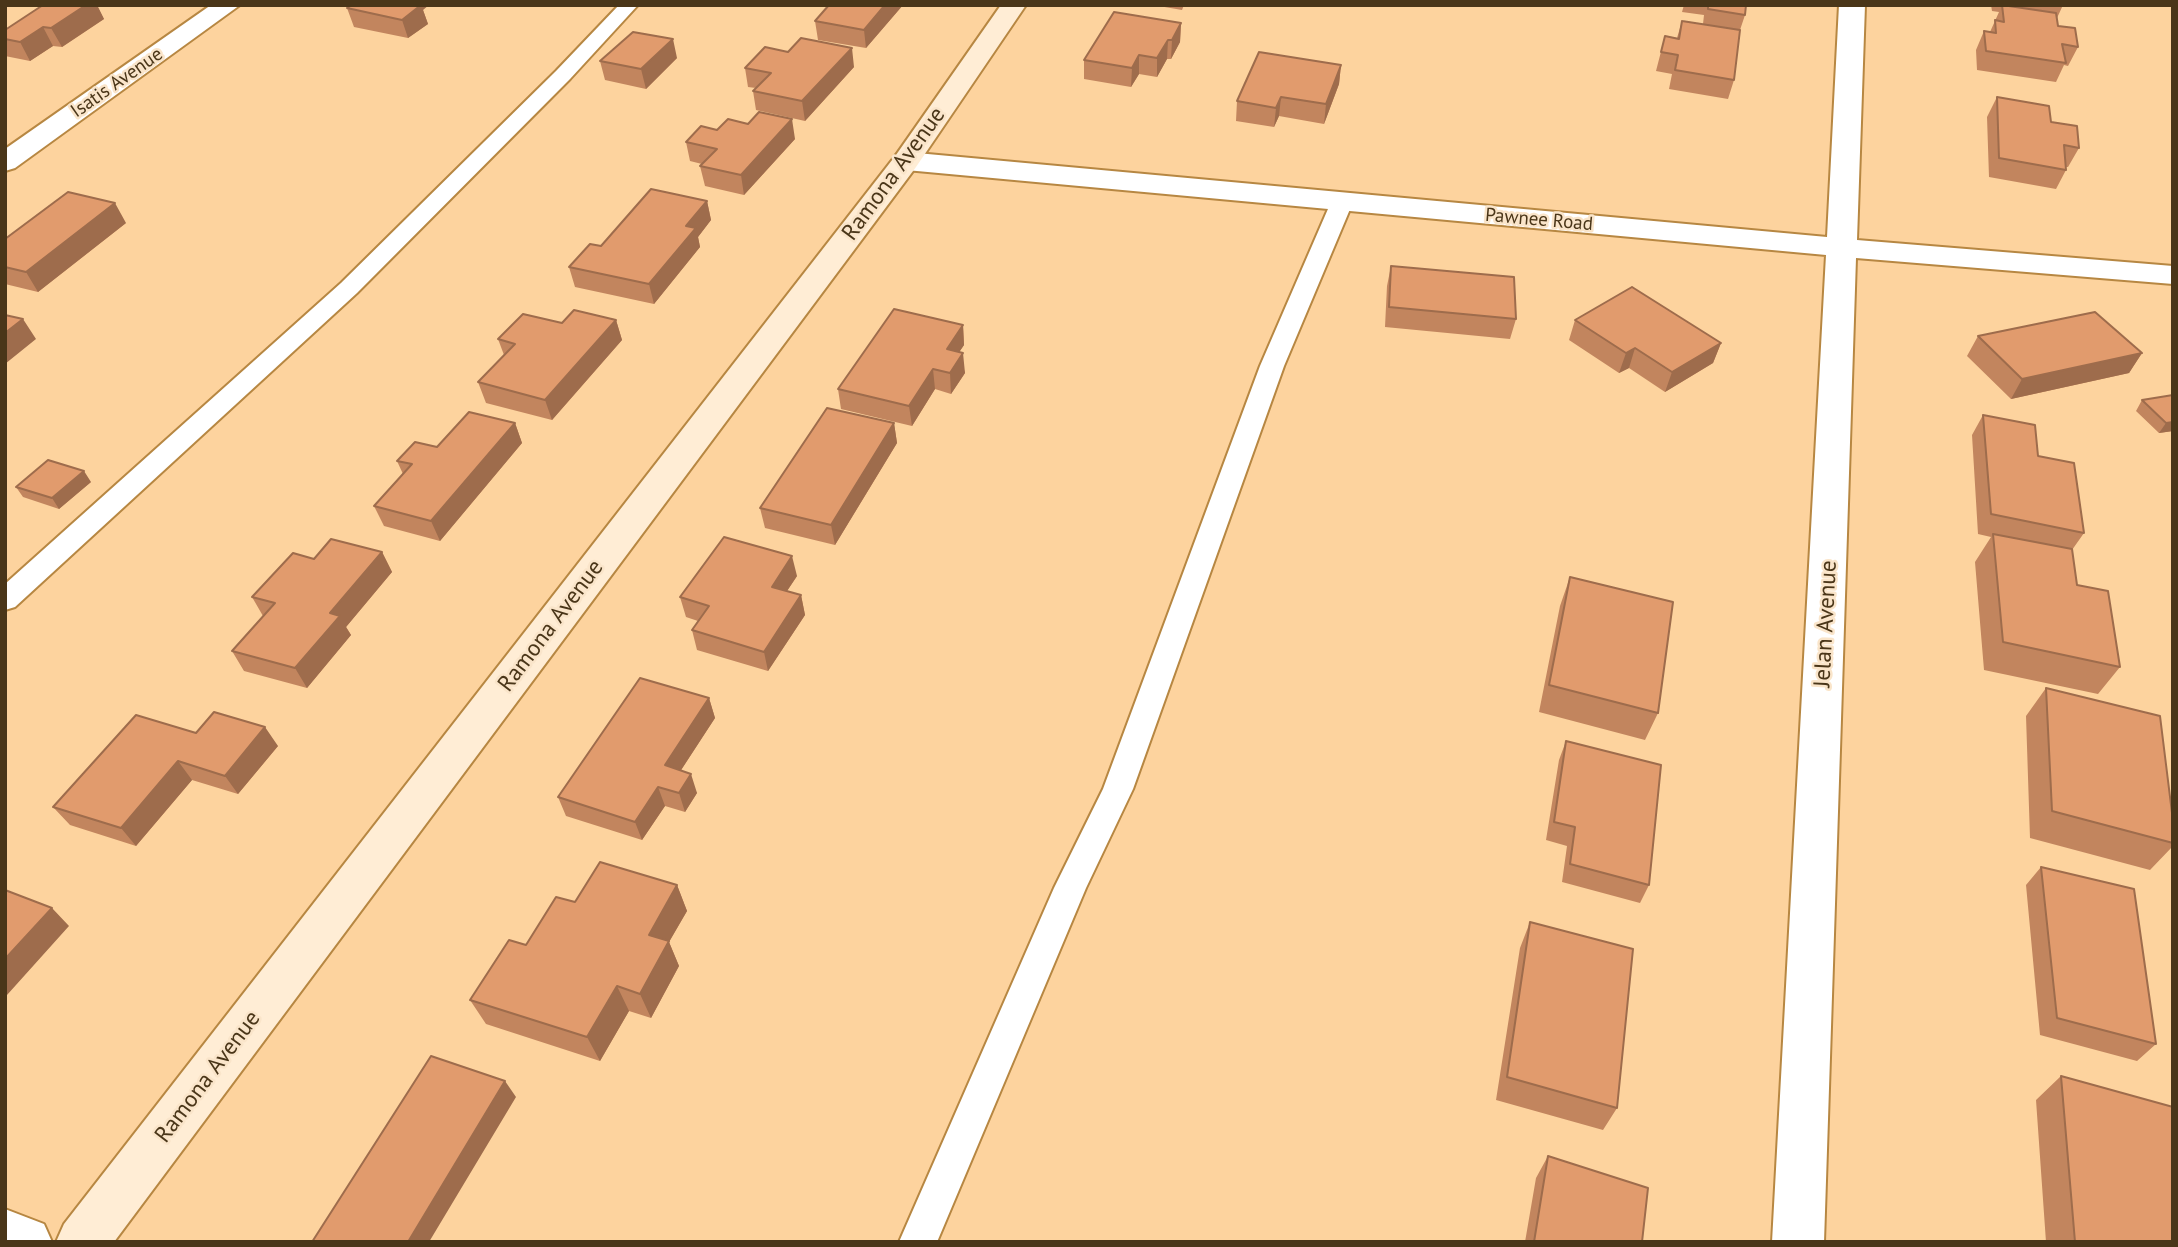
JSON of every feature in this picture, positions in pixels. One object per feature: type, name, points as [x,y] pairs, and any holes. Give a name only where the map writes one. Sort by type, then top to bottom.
[{"type":"street","name":"Isatis Avenue","points":[[5,162],[228,5]]},
{"type":"street","name":"Ramona Avenue","points":[[82,1242],[906,161],[1014,5]]},
{"type":"street","name":"Jelan Avenue","points":[[1798,1242],[1852,5]]},
{"type":"street","name":"Pawnee Road","points":[[906,161],[1843,248],[2173,275]]},
{"type":"street","points":[[5,1235],[26,1242]]},
{"type":"lane","points":[[5,600],[349,288],[563,75],[629,5]]},
{"type":"lane","points":[[918,1242],[1070,888],[1118,789],[1272,366],[1342,202]]},
{"type":"building","points":[[43,5],[86,5],[51,28],[43,27],[20,42],[5,39],[5,30]]},
{"type":"building","points":[[351,5],[421,5],[402,20],[347,8]]},
{"type":"building","points":[[829,5],[885,5],[864,30],[815,21]]},
{"type":"building","points":[[1708,5],[1746,5],[1745,15],[1708,9]]},
{"type":"building","points":[[2002,5],[2056,13],[2058,26],[2075,28],[2078,47],[2062,44],[2066,63],[1986,51],[1984,31],[1996,33],[1995,20],[2004,22]]},
{"type":"building","points":[[1114,12],[1181,23],[1172,40],[1168,40],[1157,58],[1139,55],[1132,68],[1084,60]]},
{"type":"building","points":[[1682,21],[1740,30],[1734,80],[1675,70],[1678,55],[1661,52],[1665,36],[1679,39]]},
{"type":"building","points":[[633,32],[673,39],[641,69],[600,61]]},
{"type":"building","points":[[801,38],[852,48],[802,101],[753,91],[771,73],[745,68],[765,47],[788,52]]},
{"type":"building","points":[[1259,52],[1341,65],[1326,104],[1281,97],[1276,108],[1237,101]]},
{"type":"building","points":[[1997,97],[2049,106],[2051,122],[2077,126],[2079,148],[2064,145],[2066,170],[1999,158]]},
{"type":"building","points":[[759,112],[792,119],[741,175],[700,166],[717,149],[686,142],[701,126],[717,130],[728,119],[748,124]]},
{"type":"building","points":[[651,189],[707,201],[686,226],[696,228],[649,284],[569,267],[590,244],[601,246]]},
{"type":"building","points":[[68,192],[115,203],[26,272],[5,267],[5,239]]},
{"type":"building","points":[[1391,266],[1514,277],[1516,319],[1389,307]]},
{"type":"building","points":[[1632,287],[1721,343],[1672,372],[1635,348],[1626,353],[1575,320]]},
{"type":"building","points":[[894,309],[963,325],[947,349],[963,353],[950,373],[933,369],[909,406],[838,389]]},
{"type":"building","points":[[574,310],[616,320],[545,400],[478,382],[515,344],[498,339],[523,314],[562,323]]},
{"type":"building","points":[[2095,312],[2142,353],[2022,379],[1978,336]]},
{"type":"building","points":[[5,315],[23,319],[5,333]]},
{"type":"building","points":[[2173,395],[2173,422],[2166,423],[2142,400]]},
{"type":"building","points":[[827,408],[894,423],[831,525],[760,508]]},
{"type":"building","points":[[469,412],[515,423],[431,521],[374,506],[412,464],[397,461],[415,442],[437,447]]},
{"type":"building","points":[[1983,415],[2035,425],[2038,456],[2074,463],[2084,533],[1991,514]]},
{"type":"building","points":[[48,460],[84,471],[52,498],[16,487]]},
{"type":"building","points":[[1993,534],[2072,549],[2077,585],[2108,591],[2120,667],[2003,642]]},
{"type":"building","points":[[724,537],[792,556],[772,587],[801,595],[764,652],[692,630],[709,606],[680,597]]},
{"type":"building","points":[[331,539],[382,552],[330,613],[340,616],[295,668],[232,651],[275,603],[252,597],[293,553],[314,559]]},
{"type":"building","points":[[1570,577],[1673,602],[1658,713],[1549,685]]},
{"type":"building","points":[[640,678],[709,698],[665,765],[691,774],[679,793],[658,787],[635,822],[558,797]]},
{"type":"building","points":[[2046,688],[2160,716],[2173,821],[2173,843],[2052,811]]},
{"type":"building","points":[[214,712],[265,727],[225,776],[178,761],[121,828],[53,807],[136,715],[196,733]]},
{"type":"building","points":[[1566,741],[1661,765],[1649,885],[1570,864],[1575,827],[1554,822]]},
{"type":"building","points":[[600,862],[677,885],[649,935],[669,941],[640,994],[617,986],[587,1037],[470,1000],[509,940],[526,945],[556,897],[575,902]]},
{"type":"building","points":[[2041,867],[2134,889],[2156,1044],[2057,1018]]},
{"type":"building","points":[[5,890],[52,908],[5,959]]},
{"type":"building","points":[[1530,922],[1633,949],[1617,1108],[1507,1077]]},
{"type":"building","points":[[431,1056],[505,1081],[408,1242],[312,1242]]},
{"type":"building","points":[[2061,1076],[2173,1107],[2173,1242],[2075,1242]]},
{"type":"building","points":[[1548,1156],[1648,1188],[1642,1242],[1534,1242]]}]
